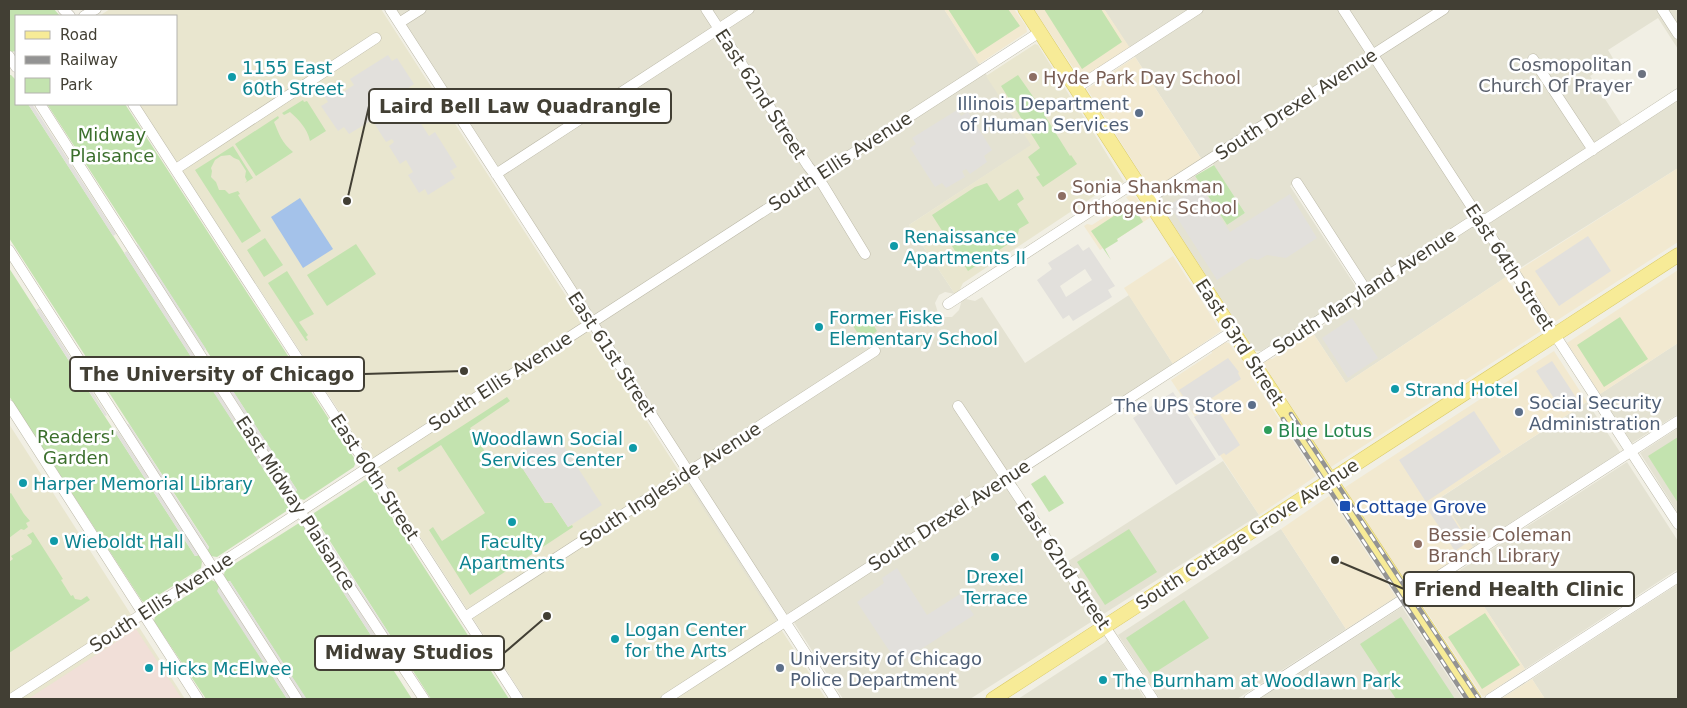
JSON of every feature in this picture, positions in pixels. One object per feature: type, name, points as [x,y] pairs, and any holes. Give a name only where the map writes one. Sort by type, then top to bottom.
[{"type":"main road","name":"East 63rd Street","points":[[1025,9],[1253,363],[1474,699]]},
{"type":"main road","name":"South Cottage Grove Avenue","points":[[993,699],[1678,255]]},
{"type":"street","name":"East 61st Street","points":[[390,9],[835,699]]},
{"type":"street","points":[[399,23],[421,9]]},
{"type":"street","name":"East 62nd Street","points":[[706,9],[865,254]]},
{"type":"street","points":[[496,174],[750,9]]},
{"type":"street","points":[[1076,88],[1198,9]]},
{"type":"street","name":"East 64th Street","points":[[1343,9],[1678,524]]},
{"type":"street","name":"South Drexel Avenue","points":[[1148,199],[1444,9]]},
{"type":"street","points":[[1662,9],[1678,34]]},
{"type":"street","name":"South Ellis Avenue","points":[[11,699],[1040,32]]},
{"type":"street","points":[[176,169],[376,38]]},
{"type":"street","points":[[1533,59],[1593,150]]},
{"type":"street","name":"South Maryland Avenue","points":[[1253,363],[1469,224],[1488,218],[1678,94]]},
{"type":"street","name":"East Midway Plaisance","points":[[41,105],[424,699]]},
{"type":"street","name":"East 60th Street","points":[[134,105],[518,699]]},
{"type":"street","points":[[948,304],[1137,181]]},
{"type":"street","points":[[1297,183],[1366,290]]},
{"type":"street","points":[[9,250],[297,699]]},
{"type":"street","name":"South Drexel Avenue","points":[[666,699],[1233,331]]},
{"type":"street","name":"South Ingleside Avenue","points":[[465,617],[875,351]]},
{"type":"street","points":[[9,405],[198,699]]},
{"type":"street","name":"East 62nd Street","points":[[958,406],[1153,699]]},
{"type":"street","points":[[1249,699],[1678,421]]},
{"type":"street","points":[[1490,699],[1678,577]]},
{"type":"shaded area","points":[[110,9],[381,9],[826,699],[525,699],[140,105],[178,105],[178,15],[101,15]]},
{"type":"shaded area","points":[[396,9],[944,9],[1032,145],[909,225],[955,294],[945,292],[939,295],[935,303],[938,313],[945,317],[952,317],[959,310],[962,300],[975,301],[982,297],[1025,363],[1129,295],[1173,364],[1000,478],[1059,567],[1223,461],[1259,515],[970,699],[843,699],[788,613],[723,654],[630,514],[692,473]]},
{"type":"shaded area","points":[[944,9],[1014,9],[1026,26],[1027,32],[979,64]]},
{"type":"shaded area","points":[[1034,9],[1104,9],[1130,48],[1080,78]]},
{"type":"shaded area","points":[[1104,9],[1678,9],[1678,49],[1658,18],[1608,50],[1614,60],[1590,76],[1622,125],[1678,88],[1678,168],[1506,277],[1346,383],[1313,333],[1374,292],[1300,179],[1290,186],[1358,290],[1261,351],[1255,351],[1165,212],[1163,212],[1158,204],[1158,199],[1165,194],[1170,194],[1195,176],[1227,225],[1245,213],[1208,156],[1202,160]]},
{"type":"shaded area","points":[[1035,44],[1038,45],[1071,98],[1074,98],[1077,106],[1124,182],[1118,185],[1111,185],[963,283],[958,293],[955,294],[909,225],[1031,145],[986,76]]},
{"type":"shaded area","points":[[388,55],[392,61],[397,58],[414,84],[407,89],[421,112],[416,116],[429,136],[435,132],[457,167],[450,171],[455,178],[428,195],[425,189],[419,193],[408,175],[413,172],[406,160],[400,164],[389,146],[394,142],[392,139],[386,142],[372,120],[349,134],[344,127],[338,131],[321,106],[328,102],[324,95],[336,88],[340,94],[354,85],[350,79]]},
{"type":"shaded area","name":"Illinois Department of Human Services","points":[[1135,57],[1202,160],[1153,191],[1087,89]]},
{"type":"shaded area","points":[[29,105],[33,105],[116,234],[113,236]]},
{"type":"shaded area","points":[[957,110],[961,116],[968,112],[992,150],[984,156],[987,162],[970,174],[966,169],[962,171],[965,177],[946,188],[942,183],[935,187],[910,148],[916,144],[912,138]]},
{"type":"shaded area","points":[[1678,168],[1678,242],[1553,323],[1519,270]]},
{"type":"shaded area","points":[[1200,186],[1230,232],[1290,194],[1317,238],[1286,258],[1267,255],[1258,260],[1251,258],[1217,280],[1169,205]]},
{"type":"shaded area","points":[[1131,195],[1136,197],[1151,217],[1100,250],[1084,226],[1087,224],[1092,225],[1129,201],[1126,197]]},
{"type":"shaded area","points":[[1588,236],[1611,271],[1559,306],[1535,271]]},
{"type":"shaded area","points":[[138,244],[206,349],[203,351],[135,246]]},
{"type":"shaded area","points":[[1078,244],[1083,251],[1089,247],[1115,286],[1108,290],[1112,297],[1073,321],[1069,315],[1063,319],[1037,280],[1052,269],[1048,263]],"holes":[[[1085,269],[1092,280],[1066,297],[1060,286]]]},
{"type":"shaded area","points":[[127,251],[196,358],[193,360],[124,253]]},
{"type":"shaded area","points":[[1173,256],[1221,331],[1173,364],[1124,288]]},
{"type":"shaded area","points":[[1678,270],[1678,343],[1600,394],[1567,343]]},
{"type":"shaded area","points":[[1506,277],[1541,331],[1331,467],[1262,364],[1263,361],[1272,359],[1313,333],[1346,383]]},
{"type":"shaded area","points":[[39,308],[107,415],[105,416],[36,310]]},
{"type":"shaded area","points":[[1352,318],[1378,358],[1348,378],[1322,338]]},
{"type":"shaded area","points":[[1225,342],[1229,343],[1237,354],[1240,354],[1255,377],[1254,381],[1316,476],[1259,515],[1171,380],[1212,353],[1212,351]]},
{"type":"shaded area","points":[[1678,343],[1678,414],[1632,443],[1600,394]]},
{"type":"shaded area","points":[[1554,351],[1587,402],[1441,497],[1473,547],[1410,589],[1344,488]]},
{"type":"shaded area","points":[[1228,358],[1239,372],[1241,379],[1192,411],[1181,397],[1183,396],[1179,390]]},
{"type":"shaded area","points":[[1552,361],[1579,402],[1563,412],[1536,371]]},
{"type":"shaded area","points":[[217,366],[297,490],[295,493],[214,368]]},
{"type":"shaded area","points":[[206,374],[287,499],[283,499],[203,376]]},
{"type":"shaded area","points":[[1173,392],[1216,459],[1176,485],[1133,418]]},
{"type":"shaded area","points":[[1587,402],[1620,452],[1473,547],[1440,498]]},
{"type":"shaded area","points":[[1213,403],[1240,445],[1226,455],[1224,453],[1219,456],[1194,417],[1200,413],[1199,411]]},
{"type":"shaded area","points":[[1474,411],[1501,452],[1426,502],[1399,460]]},
{"type":"shaded area","points":[[9,424],[185,699],[9,699]]},
{"type":"shaded area","points":[[129,424],[209,548],[207,551],[126,425]]},
{"type":"shaded area","points":[[1678,428],[1678,513],[1640,453]]},
{"type":"shaded area","points":[[118,431],[199,555],[195,556],[115,432]]},
{"type":"shaded area","points":[[554,431],[602,505],[568,527],[552,503],[545,503],[521,466],[516,469],[510,460]]},
{"type":"shaded area","points":[[1627,462],[1678,541],[1678,569],[1525,669],[1460,570]]},
{"type":"shaded area","points":[[1329,496],[1396,597],[1346,629],[1281,529]]},
{"type":"shaded area","points":[[1442,501],[1468,542],[1455,551],[1428,510]]},
{"type":"shaded area","points":[[318,524],[395,643],[393,644],[315,525]]},
{"type":"shaded area","points":[[1281,529],[1346,629],[1237,699],[1160,699],[1118,635]]},
{"type":"shaded area","points":[[307,530],[384,649],[381,651],[305,533]]},
{"type":"shaded area","points":[[897,568],[927,615],[960,594],[974,615],[898,664],[857,602],[884,583],[882,578]]},
{"type":"shaded area","points":[[1460,570],[1525,669],[1483,697],[1417,597]]},
{"type":"shaded area","points":[[230,581],[306,698],[303,699],[227,582]]},
{"type":"shaded area","points":[[1678,584],[1678,699],[1545,699],[1532,679]]},
{"type":"shaded area","points":[[219,587],[291,699],[287,699],[217,591]]},
{"type":"shaded area","points":[[1402,607],[1463,699],[1259,699]]},
{"type":"shaded area","points":[[136,629],[182,699],[28,699]]},
{"type":"shaded area","points":[[1107,640],[1145,699],[1018,699],[1104,643]]},
{"type":"shaded area","points":[[1532,679],[1545,699],[1501,699]]},
{"type":"green space","points":[[9,9],[54,9],[59,15],[15,15],[15,51],[11,52],[9,50]]},
{"type":"green space","points":[[948,9],[1008,9],[1020,26],[977,54]]},
{"type":"green space","points":[[1044,9],[1101,9],[1122,42],[1082,69]]},
{"type":"green space","name":"Midway Plaisance","points":[[9,75],[11,75],[15,79],[15,105],[29,105],[283,499],[287,499],[290,505],[288,510],[217,557],[210,556],[207,551],[209,547],[9,238]]},
{"type":"green space","points":[[1018,75],[1077,164],[1043,187],[1036,177],[1040,175],[1028,157],[1040,148],[1001,86]]},
{"type":"green space","points":[[303,100],[304,102],[307,101],[326,131],[310,141],[305,128],[290,112],[284,115],[282,113]]},
{"type":"green space","name":"Midway Plaisance","points":[[48,105],[126,105],[356,461],[354,467],[304,500],[298,498],[295,493],[297,490]]},
{"type":"green space","points":[[278,116],[279,118],[274,122],[279,134],[283,142],[293,152],[256,176],[235,144]]},
{"type":"green space","points":[[233,146],[253,178],[245,183],[247,181],[245,177],[246,171],[239,160],[230,155],[221,156],[215,160],[211,168],[211,177],[216,182],[219,190],[225,190],[229,194],[238,191],[240,194],[238,195],[261,231],[242,243],[195,170]]},
{"type":"green space","points":[[1214,165],[1245,213],[1227,225],[1195,176]]},
{"type":"green space","points":[[987,183],[999,201],[1018,189],[1024,199],[1017,204],[1029,223],[1019,229],[1017,238],[968,271],[932,215],[975,187]]},
{"type":"green space","points":[[1132,204],[1143,222],[1105,249],[1111,260],[1091,231]]},
{"type":"green space","points":[[265,238],[283,265],[264,277],[247,250]]},
{"type":"green space","points":[[356,244],[376,274],[327,306],[307,275]]},
{"type":"green space","name":"Readers' Garden","points":[[9,268],[195,556],[199,555],[202,562],[201,568],[146,603],[142,601],[9,396]]},
{"type":"green space","points":[[287,271],[314,314],[299,322],[308,335],[306,337],[308,340],[306,341],[268,283]]},
{"type":"green space","points":[[868,316],[877,331],[863,341],[853,326]]},
{"type":"green space","points":[[1620,317],[1648,359],[1604,387],[1577,345]]},
{"type":"green space","points":[[507,397],[510,401],[470,428],[496,469],[510,460],[516,469],[521,466],[545,503],[552,503],[568,527],[572,525],[573,527],[470,595],[429,530],[433,527],[442,541],[485,513],[441,445],[399,472],[397,468]]},
{"type":"green space","points":[[1678,437],[1678,503],[1648,456]]},
{"type":"green space","points":[[1045,475],[1064,503],[1049,512],[1031,484]]},
{"type":"green space","points":[[365,480],[369,482],[509,699],[431,699],[319,524],[315,525],[312,519],[314,513]]},
{"type":"green space","points":[[11,493],[30,521],[26,523],[28,527],[24,530],[21,529],[9,538],[9,494]]},
{"type":"green space","points":[[299,523],[307,530],[305,533],[412,699],[306,699],[230,581],[227,582],[224,575],[225,570]]},
{"type":"green space","points":[[1129,529],[1157,572],[1105,605],[1077,562]]},
{"type":"green space","points":[[33,532],[63,579],[61,580],[71,596],[73,595],[75,599],[81,600],[87,596],[90,600],[9,653],[9,562],[13,559],[11,556],[31,544],[32,541],[27,535]]},
{"type":"green space","points":[[211,580],[216,582],[219,587],[218,591],[287,699],[206,699],[154,621],[157,615]]},
{"type":"green space","points":[[1184,600],[1209,638],[1151,675],[1126,638]]},
{"type":"green space","points":[[1485,613],[1520,665],[1482,689],[1448,637]]},
{"type":"green space","points":[[1401,617],[1455,699],[1396,699],[1360,644]]},
{"type":"water","points":[[300,198],[333,249],[303,268],[271,217]]},
{"type":"railway","points":[[1291,414],[1479,699]]},
{"type":"railway","points":[[1283,419],[1467,699]]},
{"type":"place","name":"Cosmopolitan Church Of Prayer","points":[[1642,74]]},
{"type":"place","name":"1155 East 60th Street","points":[[232,77]]},
{"type":"place","name":"Hyde Park Day School","points":[[1033,77]]},
{"type":"place","name":"Illinois Department of Human Services","points":[[1139,113]]},
{"type":"place","name":"Sonia Shankman Orthogenic School","points":[[1062,196]]},
{"type":"place","name":"Laird Bell Law Quadrangle","points":[[347,201]]},
{"type":"place","name":"Renaissance Apartments II","points":[[894,246]]},
{"type":"place","name":"Former Fiske Elementary School","points":[[819,327]]},
{"type":"place","name":"The University of Chicago","points":[[464,371]]},
{"type":"place","name":"Strand Hotel","points":[[1395,389]]},
{"type":"place","name":"The UPS Store","points":[[1252,405]]},
{"type":"place","name":"Social Security Administration","points":[[1519,412]]},
{"type":"place","name":"Blue Lotus","points":[[1268,430]]},
{"type":"place","name":"Woodlawn Social Services Center","points":[[633,448]]},
{"type":"place","name":"Harper Memorial Library","points":[[23,483]]},
{"type":"place","name":"Cottage Grove","points":[[1345,506]]},
{"type":"place","name":"Faculty Apartments","points":[[512,522]]},
{"type":"place","name":"Wieboldt Hall","points":[[54,541]]},
{"type":"place","name":"Bessie Coleman Branch Library","points":[[1418,544]]},
{"type":"place","name":"Drexel Terrace","points":[[995,557]]},
{"type":"place","name":"Friend Health Clinic","points":[[1335,560]]},
{"type":"place","name":"Midway Studios","points":[[547,616]]},
{"type":"place","name":"Logan Center for the Arts","points":[[615,639]]},
{"type":"place","name":"Hicks McElwee","points":[[149,668]]},
{"type":"place","name":"University of Chicago Police Department","points":[[780,668]]},
{"type":"place","name":"The Burnham at Woodlawn Park","points":[[1103,680]]}]
